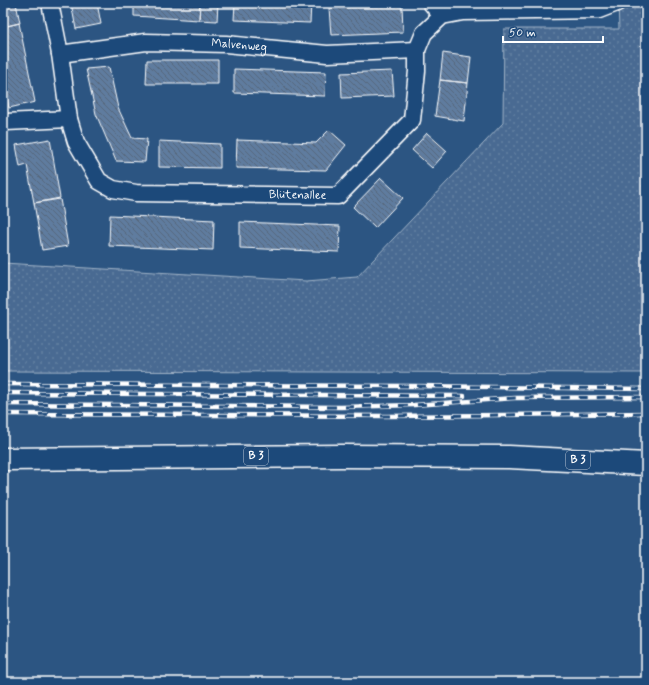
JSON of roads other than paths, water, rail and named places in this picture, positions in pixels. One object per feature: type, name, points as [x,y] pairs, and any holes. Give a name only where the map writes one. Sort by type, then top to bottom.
[{"type":"main road","name":"B 3","points":[[3,459],[342,456],[509,457],[646,464]]},
{"type":"street","name":"Blütenallee","points":[[50,3],[60,54],[69,119],[76,142],[99,181],[113,189],[136,193],[338,196],[412,120],[417,71],[417,50],[424,33],[442,16]]},
{"type":"street","points":[[431,3],[442,16],[464,12],[599,10],[616,3]]},
{"type":"street","name":"Malvenweg","points":[[60,54],[146,42],[226,44],[327,54],[417,50]]},
{"type":"street","points":[[3,121],[69,119]]},
{"type":"railway","points":[[3,384],[415,386],[646,389]]},
{"type":"railway","points":[[3,393],[464,396]]},
{"type":"railway","points":[[3,404],[341,407],[414,405],[515,398],[646,397]]},
{"type":"railway","points":[[3,414],[387,416],[646,413]]}]
